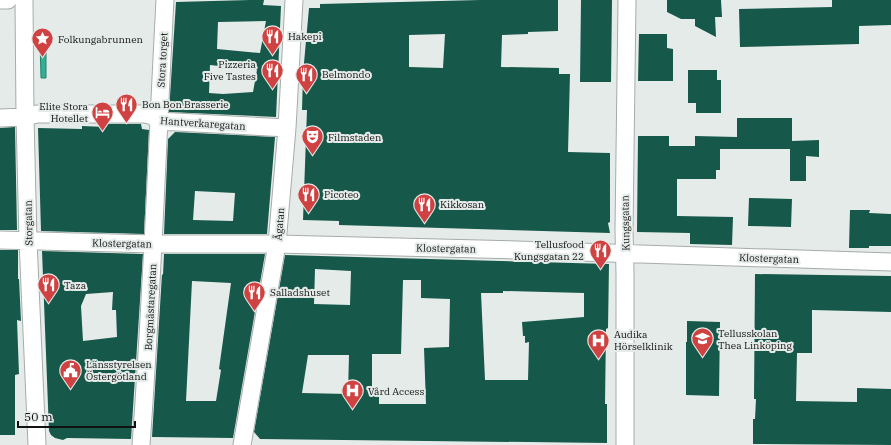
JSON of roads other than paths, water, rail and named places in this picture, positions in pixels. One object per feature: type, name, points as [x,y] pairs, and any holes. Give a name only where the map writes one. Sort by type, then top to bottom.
[{"type":"street","points":[[0,0],[8,0]]},
{"type":"street","name":"Storgatan","points":[[24,0],[28,241],[37,445]]},
{"type":"street","name":"Stora torget","points":[[158,121],[165,0]]},
{"type":"street","name":"Ågatan","points":[[242,445],[277,244],[287,128],[294,0]]},
{"type":"street","name":"Kungsgatan","points":[[625,445],[624,230],[627,0]]},
{"type":"street","name":"Hantverkaregatan","points":[[25,117],[37,114],[146,114],[153,116],[158,121],[287,128]]},
{"type":"street","points":[[0,118],[25,117]]},
{"type":"street","name":"Borgmästaregatan","points":[[141,445],[153,244],[158,121]]},
{"type":"street","name":"Klostergatan","points":[[0,240],[153,244],[277,244],[625,253],[891,262]]},
{"type":"place","name":"Hakepi","points":[[273,56]]},
{"type":"place","name":"Folkungabrunnen","points":[[43,58]]},
{"type":"place","name":"Pizzeria Five Tastes","points":[[272,90]]},
{"type":"place","name":"Belmondo","points":[[307,94]]},
{"type":"place","name":"Bon Bon Brasserie","points":[[126,124]]},
{"type":"place","name":"Elite Stora Hotellet","points":[[103,132]]},
{"type":"place","name":"Filmstaden","points":[[312,156]]},
{"type":"place","name":"Picoteo","points":[[309,214]]},
{"type":"place","name":"Kikkosan","points":[[425,224]]},
{"type":"place","name":"Tellusfood Kungsgatan 22","points":[[600,270]]},
{"type":"place","name":"Taza","points":[[48,304]]},
{"type":"place","name":"Salladshuset","points":[[254,312]]},
{"type":"place","name":"Tellusskolan Thea Linköping","points":[[703,358]]},
{"type":"place","name":"Audika Hörselklinik","points":[[599,360]]},
{"type":"place","name":"Länsstyrelsen Östergötland","points":[[70,390]]},
{"type":"place","name":"Vård Access","points":[[352,410]]}]
